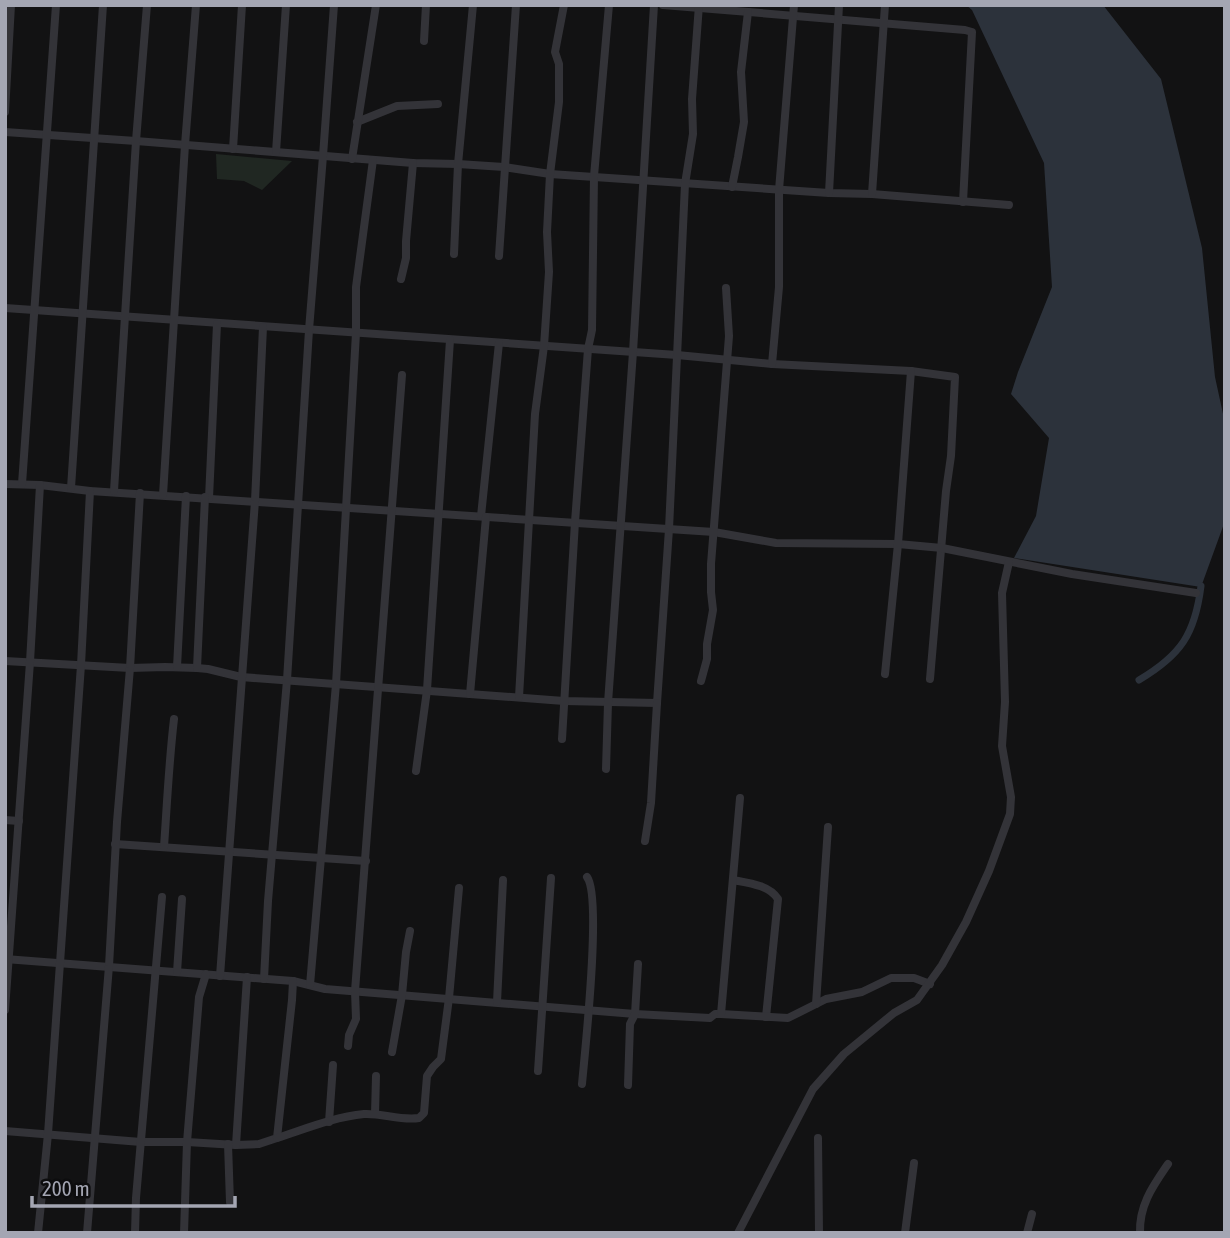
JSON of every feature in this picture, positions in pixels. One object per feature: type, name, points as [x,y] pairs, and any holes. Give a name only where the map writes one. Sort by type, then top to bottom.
[{"type":"street","points":[[5,113],[11,5]]},
{"type":"street","points":[[22,484],[56,5]]},
{"type":"street","points":[[71,488],[103,5]]},
{"type":"street","points":[[114,491],[147,5]]},
{"type":"street","points":[[163,495],[196,5]]},
{"type":"street","points":[[233,149],[242,5]]},
{"type":"street","points":[[276,152],[286,5]]},
{"type":"street","points":[[264,979],[334,5]]},
{"type":"street","points":[[352,159],[376,5]]},
{"type":"street","points":[[424,41],[426,5]]},
{"type":"street","points":[[454,254],[458,164],[472,5]]},
{"type":"street","points":[[499,256],[516,5]]},
{"type":"street","points":[[519,697],[535,414],[544,346],[549,272],[547,232],[550,174],[559,102],[559,64],[555,52],[564,5]]},
{"type":"street","points":[[562,740],[575,523],[593,313],[594,176],[609,5]]},
{"type":"street","points":[[606,769],[608,703],[654,5]]},
{"type":"street","points":[[663,5],[883,22],[972,32],[963,202]]},
{"type":"street","points":[[772,364],[779,287],[779,190],[794,5]]},
{"type":"street","points":[[829,193],[839,5]]},
{"type":"street","points":[[872,194],[885,5]]},
{"type":"street","points":[[645,841],[651,803],[685,184],[693,134],[692,99],[699,6]]},
{"type":"street","points":[[732,187],[744,122],[741,72],[748,12]]},
{"type":"street","points":[[357,122],[397,106],[438,104]]},
{"type":"street","points":[[5,132],[352,159],[504,167],[550,174],[685,184],[872,194],[1009,205]]},
{"type":"street","points":[[310,985],[336,684],[356,333],[356,287],[373,160]]},
{"type":"street","points":[[401,279],[406,258],[414,163]]},
{"type":"street","points":[[701,681],[707,659],[713,610],[711,564],[729,337],[726,288]]},
{"type":"street","points":[[5,308],[955,377],[951,456],[930,679]]},
{"type":"street","points":[[197,668],[217,324]]},
{"type":"street","points":[[220,975],[255,501],[263,327]]},
{"type":"street","points":[[416,771],[426,690],[450,340]]},
{"type":"street","points":[[470,694],[499,343]]},
{"type":"street","points":[[885,674],[911,372]]},
{"type":"street","points":[[348,1046],[349,1035],[356,1019],[355,991],[402,375]]},
{"type":"street","points":[[5,484],[714,532],[776,542],[898,544],[942,548],[1072,574],[1196,593]]},
{"type":"street","points":[[5,1010],[40,485]]},
{"type":"street","points":[[38,1233],[48,1134],[81,665],[90,491]]},
{"type":"street","points":[[87,1233],[109,966],[140,493]]},
{"type":"street","points":[[177,667],[186,496]]},
{"type":"street","points":[[738,1233],[814,1089],[844,1054],[894,1013],[918,1000],[972,910],[989,871],[1010,814],[1011,797],[1002,746],[1005,702],[1002,593],[1009,562]]},
{"type":"street","points":[[5,661],[130,668],[197,668],[241,677],[564,701],[657,703]]},
{"type":"street","points":[[164,846],[174,719]]},
{"type":"street","points":[[721,1014],[740,798]]},
{"type":"street","points":[[5,820],[19,821]]},
{"type":"street","points":[[816,1004],[828,827]]},
{"type":"street","points":[[115,844],[366,862]]},
{"type":"street","points":[[582,1084],[593,926],[592,884],[587,877]]},
{"type":"street","points":[[538,1071],[551,878]]},
{"type":"street","points":[[497,1002],[503,880]]},
{"type":"street","points":[[733,880],[766,888],[774,892],[778,899],[766,1017]]},
{"type":"street","points":[[5,1131],[141,1142],[232,1145],[259,1144],[363,1114],[419,1118],[424,1113],[427,1076],[441,1059],[459,888]]},
{"type":"street","points":[[135,1233],[135,1198],[162,897]]},
{"type":"street","points":[[177,972],[183,899]]},
{"type":"street","points":[[392,1052],[410,931]]},
{"type":"street","points":[[7,959],[293,981],[325,989],[710,1018],[721,1014],[788,1018],[826,999],[862,992],[891,978],[914,978],[929,984]]},
{"type":"street","points":[[628,1085],[630,1024],[635,1014],[638,964]]},
{"type":"street","points":[[184,1233],[187,1142],[199,997],[206,974]]},
{"type":"street","points":[[230,1202],[232,1145],[247,977]]},
{"type":"street","points":[[277,1138],[293,981]]},
{"type":"street","points":[[329,1122],[333,1065]]},
{"type":"street","points":[[375,1114],[376,1076]]},
{"type":"street","points":[[818,1138],[819,1233]]},
{"type":"street","points":[[905,1233],[914,1163]]},
{"type":"street","points":[[1140,1233],[1139,1219],[1143,1205],[1149,1191],[1168,1164]]},
{"type":"street","points":[[1027,1233],[1032,1214]]},
{"type":"shaded area","points":[[966,5],[1103,5],[1161,79],[1202,248],[1215,377],[1225,423],[1225,521],[1201,587],[1014,558],[1036,516],[1049,438],[1011,394],[1052,287],[1044,163],[972,10]]},
{"type":"shaded area","points":[[216,154],[292,161],[262,190],[244,181],[217,179]]},
{"type":"waterway","points":[[1139,680],[1166,662],[1184,642],[1195,617],[1201,586]]}]
